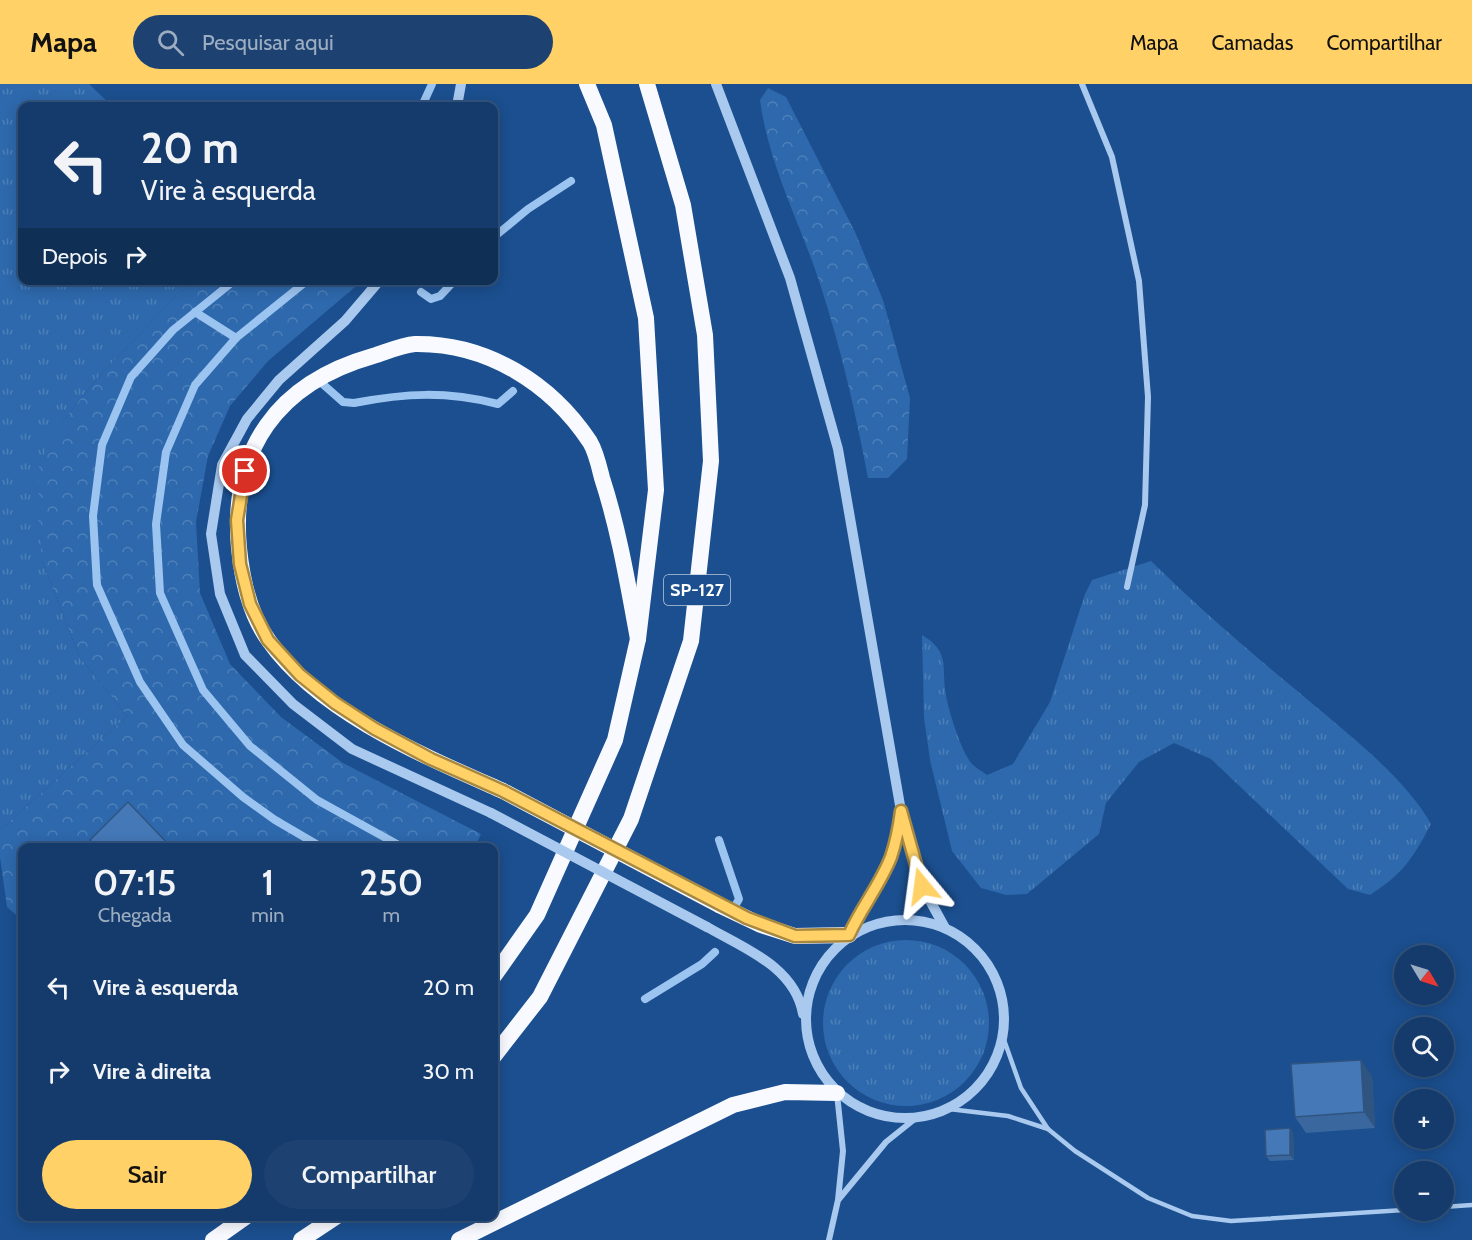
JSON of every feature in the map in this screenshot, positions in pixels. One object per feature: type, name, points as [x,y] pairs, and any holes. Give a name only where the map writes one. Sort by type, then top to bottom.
[{"type":"highway","name":"SP-127","points":[[498,970],[537,915],[615,740],[638,639],[656,490],[646,318],[604,125],[587,84]]},
{"type":"highway","name":"SP-127","points":[[498,1051],[540,997],[631,819],[691,641],[711,461],[705,335],[683,205],[646,84]]},
{"type":"highway","points":[[638,639],[612,506],[592,444],[559,401],[523,373],[473,351],[414,344],[342,365],[297,391],[261,433],[245,471],[237,520],[240,564],[250,604],[268,640],[300,675],[375,729],[431,759],[503,791],[761,925],[795,936],[849,935]]},
{"type":"highway","points":[[498,1221],[733,1105],[785,1092],[837,1093]]},
{"type":"highway","points":[[213,1240],[240,1221]]},
{"type":"highway","points":[[301,1240],[330,1221]]},
{"type":"highway","points":[[459,1240],[498,1221]]},
{"type":"street","points":[[458,102],[461,84]]},
{"type":"street","points":[[716,84],[790,278],[838,449],[901,811],[922,886],[945,928]]},
{"type":"street","points":[[1082,84],[1112,157],[1139,281],[1149,397],[1145,505],[1126,587]]},
{"type":"street","points":[[376,285],[345,321],[279,380],[248,419],[222,465],[211,534],[220,594],[245,655],[293,704],[352,748],[491,813],[707,927],[741,946],[790,980],[801,1000],[815,1061],[837,1093],[868,1112],[891,1118],[916,1118],[949,1109],[974,1091],[993,1066],[1003,1037],[1005,1010],[998,984],[986,961],[967,942],[945,928],[915,921],[884,922],[849,935]]},
{"type":"street","points":[[807,1032],[807,1007],[813,982],[826,961],[849,935],[861,907],[880,880],[891,856],[901,811]]},
{"type":"street","points":[[829,1240],[838,1200],[843,1151],[837,1093]]},
{"type":"street","points":[[838,1200],[886,1142],[916,1118]]},
{"type":"lane","points":[[1003,1037],[1021,1088],[1048,1129],[1074,1151],[1148,1198],[1192,1216],[1231,1221],[1394,1211]]},
{"type":"lane","points":[[949,1109],[1008,1116],[1048,1129]]},
{"type":"lane","points":[[1454,1206],[1472,1205]]},
{"type":"green space","points":[[0,84],[89,84],[108,102],[18,102],[18,285],[190,285],[180,292],[95,381],[61,423],[42,561],[79,656],[127,716],[0,830]]},
{"type":"green space","points":[[768,88],[786,97],[855,232],[883,300],[910,398],[907,459],[888,478],[868,478],[848,382],[828,310],[778,172],[764,125],[760,100]]},
{"type":"green space","points":[[190,285],[357,285],[268,361],[230,406],[208,456],[196,522],[200,593],[230,664],[281,717],[343,763],[481,834],[477,843],[18,843],[18,917],[7,907],[0,857],[0,830],[127,716],[79,656],[42,561],[38,515],[39,467],[61,423],[95,381],[180,292]]},
{"type":"green space","points":[[1151,561],[1222,626],[1369,752],[1419,805],[1431,824],[1406,864],[1391,880],[1370,895],[1348,889],[1211,759],[1174,743],[1139,762],[1106,803],[1099,834],[1027,894],[1006,895],[981,888],[952,851],[930,760],[924,718],[922,635],[931,641],[941,654],[948,702],[964,750],[972,764],[987,775],[1013,764],[1050,702],[1085,594],[1092,580]]},
{"type":"green space","points":[[906,940],[922,941],[938,946],[965,964],[983,991],[988,1007],[988,1039],[983,1055],[965,1082],[938,1100],[922,1105],[906,1106],[890,1105],[874,1100],[847,1082],[829,1055],[824,1039],[823,1023],[824,1007],[829,991],[847,964],[874,946],[890,941]]},
{"type":"building","points":[[128,802],[167,843],[93,843],[90,840]]},
{"type":"building","points":[[1361,1060],[1364,1112],[1295,1117],[1291,1064]]},
{"type":"building","points":[[1290,1128],[1290,1155],[1266,1156],[1265,1130]]},
{"type":"waterway","points":[[424,102],[432,84]]},
{"type":"waterway","points":[[498,234],[528,209],[571,181]]},
{"type":"waterway","points":[[229,285],[173,330],[131,377],[102,445],[93,516],[97,585],[140,682],[183,745],[243,797],[275,820],[314,843]]},
{"type":"waterway","points":[[302,285],[236,338],[195,385],[166,452],[156,524],[160,593],[203,690],[250,746],[317,800],[395,843]]},
{"type":"waterway","points":[[421,292],[431,299],[440,296],[450,285]]},
{"type":"waterway","points":[[195,312],[236,338]]},
{"type":"waterway","points":[[317,379],[343,402],[354,403],[409,395],[443,395],[498,404],[513,391]]},
{"type":"waterway","points":[[719,840],[739,899],[735,906]]},
{"type":"waterway","points":[[645,999],[702,964],[715,952]]},
{"type":"route","points":[[245,471],[237,520],[240,564],[250,604],[268,640],[300,675],[335,703],[375,729],[431,759],[503,791],[719,905],[761,925],[795,936],[849,935],[861,907],[880,880],[891,856],[901,811],[922,886]]}]
